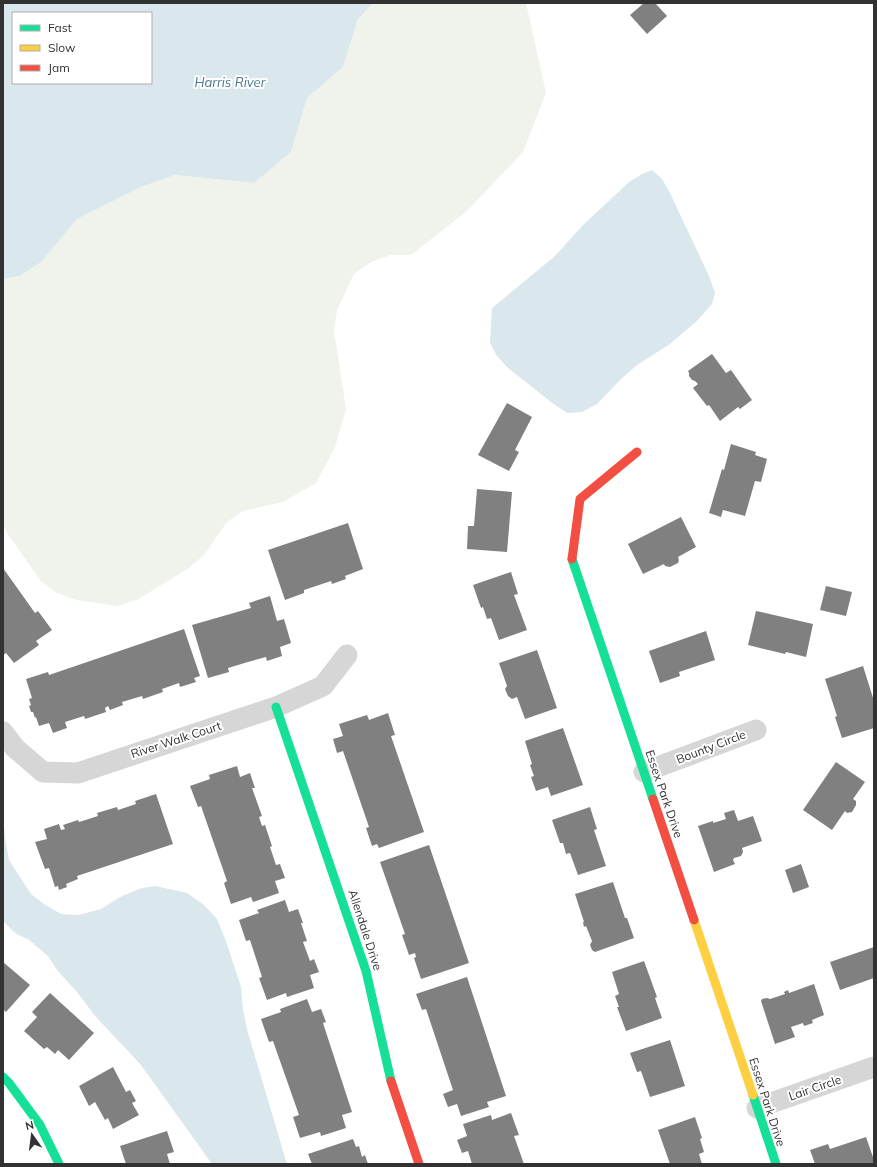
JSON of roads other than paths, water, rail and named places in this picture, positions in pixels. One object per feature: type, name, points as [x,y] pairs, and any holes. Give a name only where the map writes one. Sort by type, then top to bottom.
[{"type":"street","name":"Essex Park Drive","points":[[637,452],[580,500],[572,559],[776,1164]]},
{"type":"street","name":"River Walk Court","points":[[3,732],[15,748],[42,772],[78,773],[276,707],[322,686],[347,655]]},
{"type":"street","name":"Allendale Drive","points":[[276,707],[366,971],[390,1079],[419,1164]]},
{"type":"street","name":"Bounty Circle","points":[[644,772],[756,730]]},
{"type":"street","name":"Lair Circle","points":[[757,1108],[874,1067]]},
{"type":"street","points":[[3,1077],[10,1083],[40,1125],[59,1164]]},
{"type":"water","name":"Harris River","points":[[3,3],[373,3],[358,19],[343,67],[307,98],[291,152],[254,183],[175,175],[141,187],[77,219],[41,262],[20,276],[3,279]]},
{"type":"water","points":[[652,170],[662,179],[669,191],[709,276],[715,293],[712,304],[697,321],[670,344],[637,365],[597,404],[582,412],[567,413],[508,368],[497,356],[490,343],[492,308],[555,256],[583,225],[629,182]]},
{"type":"water","points":[[3,811],[5,838],[9,860],[31,894],[61,914],[79,915],[101,909],[122,896],[142,888],[155,886],[187,893],[204,905],[217,919],[241,987],[243,1010],[248,1033],[287,1164],[212,1164],[141,1065],[95,1016],[77,992],[57,970],[48,956],[29,940],[15,933],[3,921]]}]
